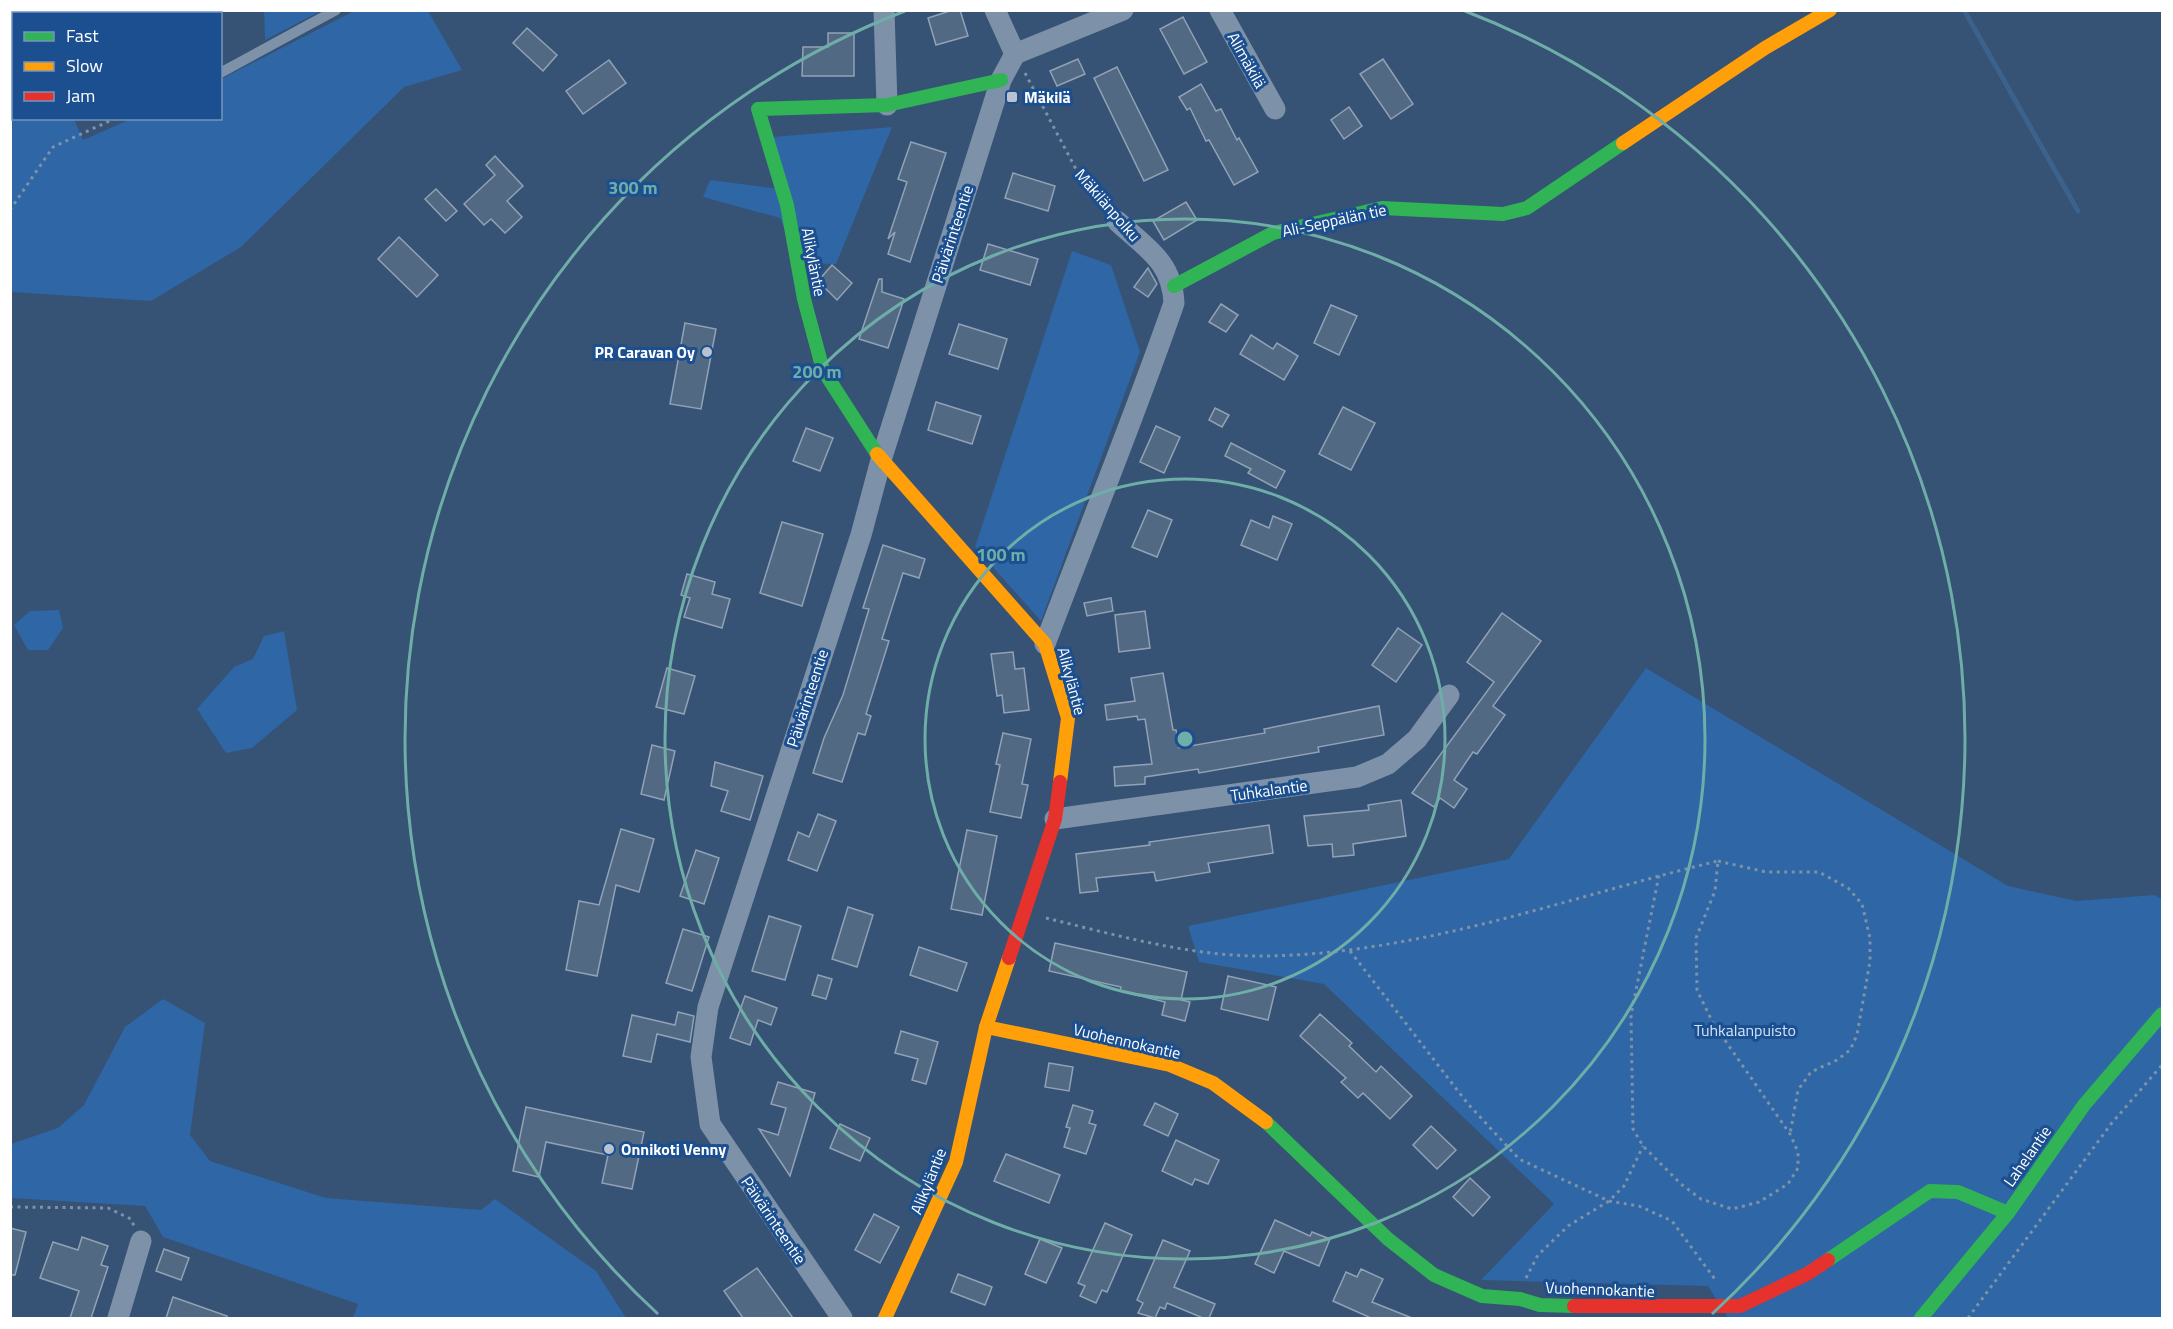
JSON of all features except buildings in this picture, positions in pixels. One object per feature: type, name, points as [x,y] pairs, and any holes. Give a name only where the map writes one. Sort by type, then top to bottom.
[{"type":"street","points":[[884,10],[887,105],[1001,80]]},
{"type":"street","points":[[994,10],[1015,54],[1123,10]]},
{"type":"street","name":"Alimäkilä","points":[[1220,10],[1275,109]]},
{"type":"street","name":"Ali-Seppälän tie","points":[[1174,286],[1273,233],[1371,210],[1382,208],[1503,214],[1527,207],[1765,48],[1830,10]]},
{"type":"street","name":"Päivärinteentie","points":[[842,1318],[710,1124],[701,1057],[708,1007],[861,535],[881,460],[1001,80],[1015,54]]},
{"type":"street","name":"Alikyläntie","points":[[885,1318],[956,1162],[986,1027],[1055,819],[1068,718],[1045,644],[881,460],[823,370],[804,299],[787,205],[758,109],[887,105]]},
{"type":"street","name":"Mäkilänpolku","points":[[1118,221],[1167,268],[1174,286]]},
{"type":"street","points":[[1045,644],[1090,521],[1141,398],[1174,303],[1174,286]]},
{"type":"street","name":"Tuhkalantie","points":[[1055,819],[1357,777],[1388,764],[1417,739],[1449,694]]},
{"type":"street","name":"Lahelantie","points":[[1921,1318],[2008,1214],[2084,1105],[2163,1014]]},
{"type":"street","name":"Vuohennokantie","points":[[986,1027],[1170,1065],[1213,1083],[1277,1130],[1388,1239],[1434,1275],[1482,1296],[1520,1299],[1539,1312],[1740,1306],[1807,1274],[1930,1191],[1958,1192],[2008,1214]]},
{"type":"street","points":[[118,1318],[141,1241]]},
{"type":"lane","points":[[222,73],[336,10]]},
{"type":"path","name":"Mäkilänpolku","points":[[1015,54],[1078,173],[1118,221]]},
{"type":"path","points":[[10,210],[53,147],[112,120]]},
{"type":"path","points":[[1024,913],[1160,946],[1263,956],[1350,951],[1525,915],[1659,875],[1718,861],[1766,872],[1819,872],[1848,888],[1862,904],[1870,938],[1870,961],[1857,1035],[1850,1050],[1811,1072],[1798,1090],[1790,1134]]},
{"type":"path","points":[[1659,875],[1631,1015],[1633,1129],[1643,1146],[1681,1184],[1701,1199],[1732,1209],[1759,1202],[1788,1184],[1798,1168],[1798,1152],[1790,1134],[1713,1023],[1698,990],[1696,938],[1715,891],[1718,861]]},
{"type":"path","points":[[1350,951],[1468,1104],[1519,1159],[1609,1201],[1639,1206],[1672,1221],[1713,1279],[1721,1284]]},
{"type":"path","points":[[1968,1318],[2111,1124],[2163,1065]]},
{"type":"path","points":[[1520,1299],[1523,1284],[1538,1255],[1568,1226],[1609,1201],[1624,1186],[1643,1146]]},
{"type":"path","points":[[10,1207],[108,1208],[131,1219],[141,1241]]},
{"type":"green space","points":[[264,10],[321,10],[321,11],[265,40]]},
{"type":"green space","points":[[10,11],[79,11],[12,12],[12,120],[74,120],[83,140],[129,120],[222,120],[222,78],[354,11],[428,11],[462,70],[404,87],[241,247],[151,301],[11,292]]},
{"type":"green space","points":[[892,127],[836,264],[798,263],[780,218],[703,197],[710,180],[788,190],[773,137]]},
{"type":"green space","points":[[1072,251],[1111,265],[1140,352],[1041,621],[975,547]]},
{"type":"green space","points":[[59,610],[63,628],[48,650],[28,650],[14,625],[30,611]]},
{"type":"green space","points":[[284,631],[297,710],[252,748],[226,753],[197,709],[234,667],[253,659],[264,636]]},
{"type":"green space","name":"Tuhkalanpuisto","points":[[1646,668],[2008,886],[2076,901],[2154,895],[2162,899],[2162,1318],[1728,1318],[1708,1286],[1481,1280],[1554,1204],[1324,984],[1199,962],[1188,926],[1509,859]]},
{"type":"green space","points":[[163,999],[205,1023],[190,1135],[210,1161],[326,1198],[481,1210],[495,1199],[596,1271],[626,1318],[353,1318],[358,1304],[163,1237],[145,1206],[11,1198],[11,1144],[58,1128],[84,1105],[125,1027]]},
{"type":"waterway","points":[[1964,10],[2078,211]]},
{"type":"traffic: fast","points":[[877,454],[823,370],[804,299],[787,205],[758,109],[887,105],[1001,80]]},
{"type":"traffic: fast","points":[[1174,286],[1273,233],[1382,208],[1503,214],[1527,208],[1623,143]]},
{"type":"traffic: fast","points":[[1921,1318],[2008,1213],[2084,1105],[2162,1014]]},
{"type":"traffic: fast","points":[[1266,1122],[1388,1239],[1434,1275],[1482,1296],[1520,1299],[1540,1305],[1574,1306]]},
{"type":"traffic: fast","points":[[1828,1260],[1930,1191],[1958,1192],[2008,1213]]},
{"type":"traffic: slow","points":[[1623,143],[1765,48],[1830,10]]},
{"type":"traffic: slow","points":[[877,454],[1045,644],[1068,718],[1060,782]]},
{"type":"traffic: slow","points":[[885,1318],[956,1162],[986,1027],[1009,958]]},
{"type":"traffic: slow","points":[[986,1027],[1170,1065],[1213,1083],[1266,1122]]},
{"type":"traffic: jam","points":[[1009,958],[1055,819],[1060,782]]},
{"type":"traffic: jam","points":[[1574,1306],[1740,1306],[1807,1274],[1828,1260]]},
{"type":"place","name":"Mäkilä","points":[[1012,97]]},
{"type":"place","name":"PR Caravan Oy","points":[[707,352]]},
{"type":"place","name":"Onnikoti Venny","points":[[609,1149]]}]
